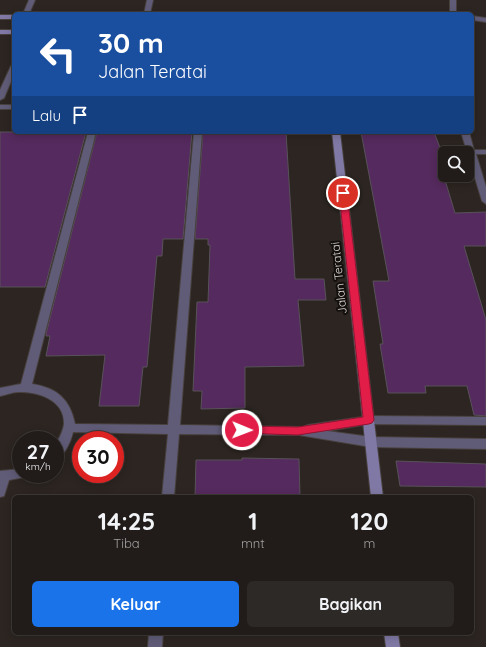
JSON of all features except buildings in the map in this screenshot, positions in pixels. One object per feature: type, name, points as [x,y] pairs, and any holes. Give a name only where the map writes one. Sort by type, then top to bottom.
[{"type":"street","points":[[27,12],[32,0]]},
{"type":"street","points":[[148,12],[150,0]]},
{"type":"street","points":[[453,12],[454,0]]},
{"type":"street","points":[[0,17],[12,17]]},
{"type":"street","points":[[474,18],[486,20]]},
{"type":"street","points":[[0,32],[12,32]]},
{"type":"street","points":[[0,98],[12,71]]},
{"type":"street","points":[[0,107],[12,107]]},
{"type":"street","points":[[26,387],[91,134]]},
{"type":"street","points":[[168,495],[198,134]]},
{"type":"street","name":"Jalan Teratai","points":[[336,134],[377,495]]},
{"type":"street","points":[[466,134],[469,146]]},
{"type":"street","points":[[474,152],[486,152]]},
{"type":"street","points":[[474,162],[486,201]]},
{"type":"street","points":[[0,392],[14,388],[26,387],[39,389],[60,399],[70,417],[70,428],[64,442]]},
{"type":"street","points":[[298,431],[369,420],[486,421]]},
{"type":"street","points":[[70,428],[298,431],[371,442],[486,444]]},
{"type":"street","points":[[0,492],[2,476],[12,475]]},
{"type":"street","points":[[155,647],[156,635]]},
{"type":"street","points":[[391,635],[393,647]]},
{"type":"route","points":[[242,430],[298,431],[369,420],[343,193]]}]
